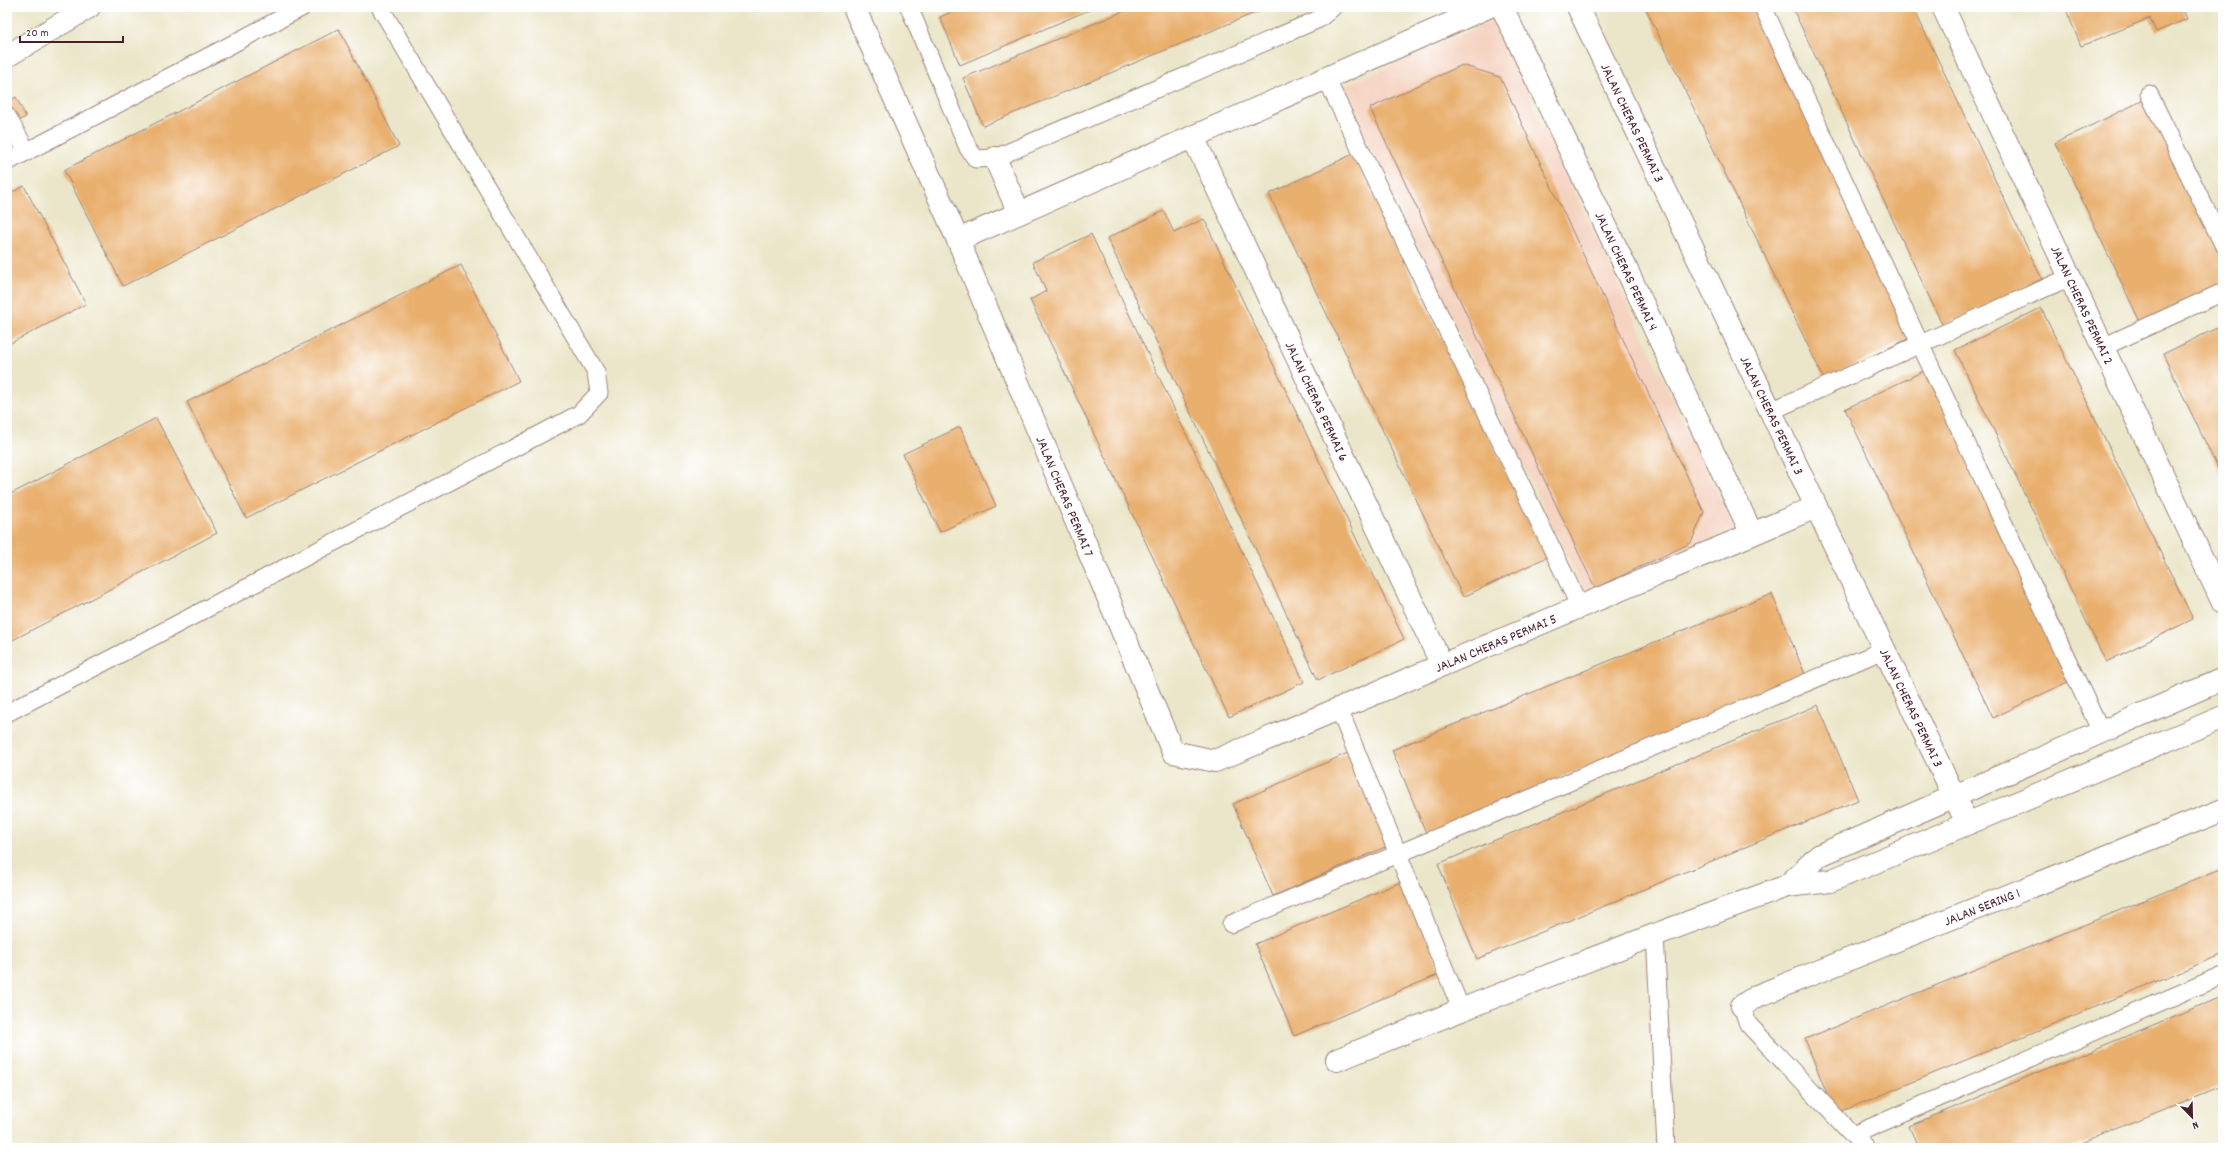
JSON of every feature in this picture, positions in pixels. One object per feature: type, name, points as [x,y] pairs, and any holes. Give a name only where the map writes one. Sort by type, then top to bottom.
[{"type":"street","points":[[7,56],[89,7]]},
{"type":"street","name":"JALAN CHERAS PERMAI 7","points":[[854,7],[958,240],[1173,752]]},
{"type":"street","points":[[958,240],[1488,7]]},
{"type":"street","name":"JALAN CHERAS PERMAI 4","points":[[1502,7],[1752,534]]},
{"type":"street","name":"JALAN CHERAS PERMAI 3","points":[[1578,7],[1967,823]]},
{"type":"street","name":"JALAN CHERAS PERMAI 2","points":[[1943,7],[2223,603]]},
{"type":"street","name":"JALAN CHERAS PERMAI 6","points":[[1193,137],[1442,665]]},
{"type":"street","points":[[995,158],[1019,213]]},
{"type":"street","name":"JALAN CHERAS PERMAI 5","points":[[1173,752],[1215,761],[1816,507]]},
{"type":"street","points":[[1787,886],[1820,855],[2223,679]]},
{"type":"street","points":[[1337,1060],[1461,1009],[1655,934],[1787,886],[1830,881],[2223,717]]},
{"type":"street","name":"JALAN SERING 1","points":[[1742,1006],[1757,996],[2223,810]]},
{"type":"lane","points":[[7,162],[303,7]]},
{"type":"lane","points":[[7,713],[580,414],[599,392],[596,372],[380,7]]},
{"type":"lane","points":[[909,7],[968,148],[976,159],[995,158],[1319,19],[1333,7]]},
{"type":"lane","points":[[1763,7],[2101,732]]},
{"type":"lane","points":[[1326,78],[1580,607]]},
{"type":"lane","points":[[2149,94],[2223,244]]},
{"type":"lane","points":[[7,116],[27,152]]},
{"type":"lane","points":[[1771,411],[2070,277]]},
{"type":"lane","points":[[2103,347],[2223,292]]},
{"type":"lane","points":[[1231,924],[1884,650]]},
{"type":"lane","points":[[1339,709],[1461,1009]]},
{"type":"lane","points":[[1655,934],[1666,1148]]},
{"type":"lane","points":[[1853,1135],[2223,975]]},
{"type":"lane","points":[[1742,1006],[1748,1024],[1865,1148]]},
{"type":"shaded area","points":[[1493,20],[1734,529],[1584,591],[1341,88]]},
{"type":"building","points":[[964,7],[1096,7],[960,65],[940,17]]},
{"type":"building","points":[[1134,7],[1269,7],[983,126],[963,78]]},
{"type":"building","points":[[1651,7],[1760,7],[1918,334],[1824,379],[1646,9]]},
{"type":"building","points":[[1792,7],[1913,7],[2042,279],[1943,326]]},
{"type":"building","points":[[2065,7],[2182,7],[2187,19],[2156,32],[2150,18],[2081,46]]},
{"type":"building","points":[[339,29],[399,146],[123,286],[64,170]]},
{"type":"building","points":[[1462,65],[1500,77],[1704,512],[1691,543],[1595,588],[1370,108]]},
{"type":"building","points":[[2152,96],[2223,244],[2223,288],[2142,326],[2055,143]]},
{"type":"building","points":[[16,97],[26,117],[8,126],[7,102]]},
{"type":"building","points":[[1353,154],[1547,557],[1463,597],[1269,194]]},
{"type":"building","points":[[24,186],[86,304],[7,345],[7,195]]},
{"type":"building","points":[[1164,211],[1174,233],[1204,219],[1404,639],[1318,680],[1107,238]]},
{"type":"building","points":[[1091,234],[1304,682],[1229,717],[1030,300],[1046,291],[1033,262]]},
{"type":"building","points":[[461,265],[519,381],[246,518],[187,402]]},
{"type":"building","points":[[2041,308],[2193,619],[2106,662],[1955,350]]},
{"type":"building","points":[[2223,325],[2223,479],[2163,354]]},
{"type":"building","points":[[1934,366],[2082,675],[1993,718],[1845,409]]},
{"type":"building","points":[[156,418],[217,533],[7,643],[7,496]]},
{"type":"building","points":[[960,427],[996,506],[940,532],[903,454]]},
{"type":"building","points":[[1772,594],[1806,677],[1426,833],[1392,750]]},
{"type":"building","points":[[1818,705],[1858,800],[1477,959],[1438,864]]},
{"type":"building","points":[[1350,752],[1390,845],[1273,896],[1233,804]]},
{"type":"building","points":[[2223,868],[2223,954],[1835,1114],[1805,1039]]},
{"type":"building","points":[[1403,881],[1442,973],[1294,1036],[1255,944]]},
{"type":"building","points":[[2223,996],[2223,1085],[2070,1148],[1918,1148],[1909,1126]]}]
